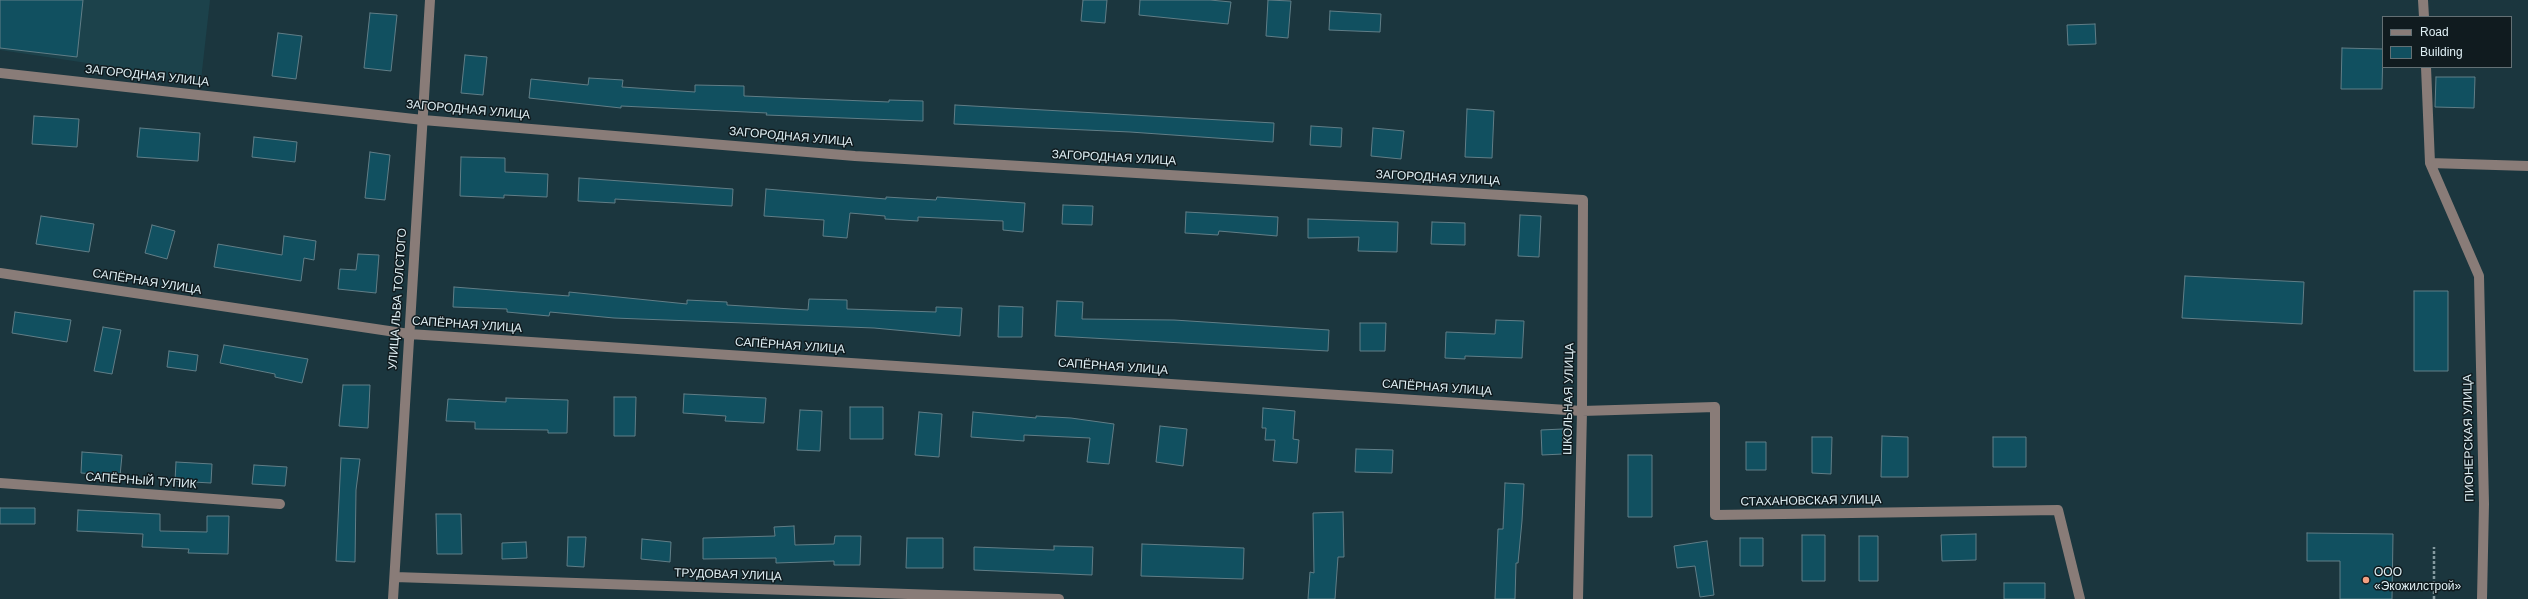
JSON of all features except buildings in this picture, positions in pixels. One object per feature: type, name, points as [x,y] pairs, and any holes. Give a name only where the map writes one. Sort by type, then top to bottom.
[{"type":"street","name":"УЛИЦА ЛЬВА ТОЛСТОГО","points":[[394,599],[430,0]]},
{"type":"street","points":[[2423,0],[2424,16]]},
{"type":"street","points":[[2426,68],[2430,163],[2528,166]]},
{"type":"street","name":"ЗАГОРОДНАЯ УЛИЦА","points":[[0,73],[423,120],[855,156],[1583,200]]},
{"type":"street","name":"ПИОНЕРСКАЯ УЛИЦА","points":[[2430,163],[2479,276],[2484,504],[2482,599]]},
{"type":"street","name":"ШКОЛЬНАЯ УЛИЦА","points":[[1578,599],[1582,411],[1583,200]]},
{"type":"street","name":"САПЁРНАЯ УЛИЦА","points":[[0,273],[409,334],[1582,411]]},
{"type":"street","name":"СТАХАНОВСКАЯ УЛИЦА","points":[[1582,411],[1715,407],[1715,516],[2058,510],[2080,599]]},
{"type":"street","name":"САПЁРНЫЙ ТУПИК","points":[[0,483],[280,504]]},
{"type":"street","name":"ТРУДОВАЯ УЛИЦА","points":[[395,577],[1059,599]]},
{"type":"path","points":[[2434,547],[2434,599]]},
{"type":"shaded area","points":[[0,0],[210,0],[201,80],[0,50]]},
{"type":"place","name":"ООО «Экожилстрой»","points":[[2366,580]]}]
